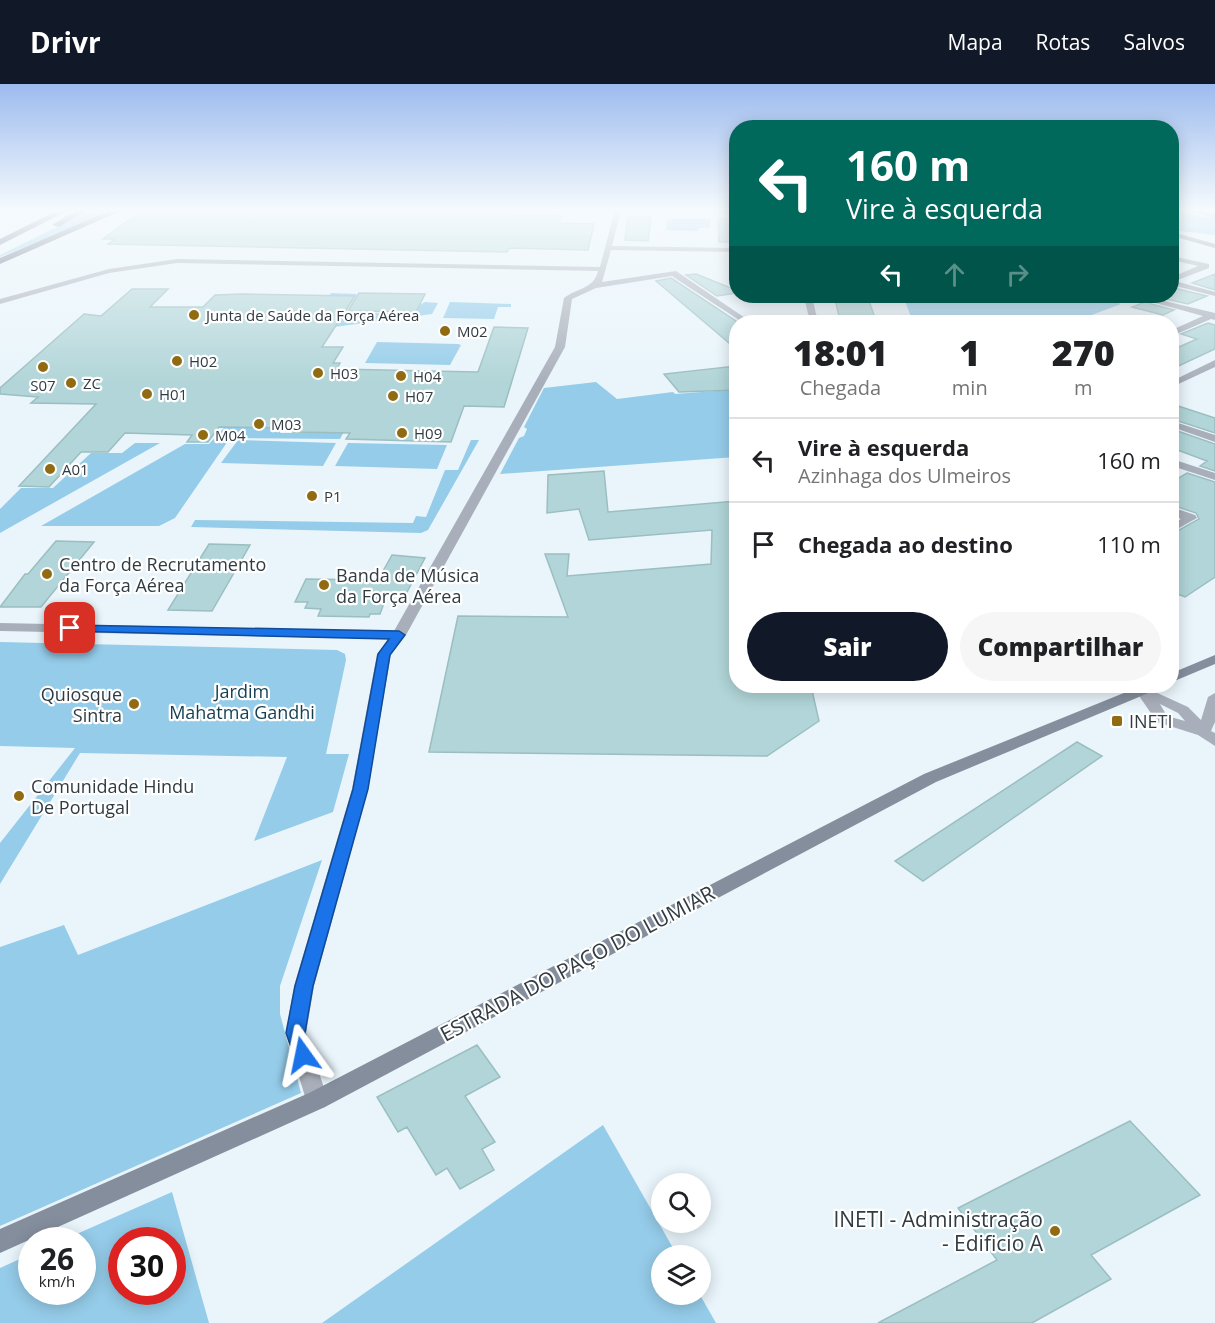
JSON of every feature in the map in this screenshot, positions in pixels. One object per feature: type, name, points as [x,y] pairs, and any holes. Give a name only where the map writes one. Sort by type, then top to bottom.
[{"type":"street","points":[[0,302],[96,272],[120,268]]},
{"type":"street","points":[[500,268],[603,270],[600,280],[594,286]]},
{"type":"street","points":[[1179,278],[1202,268]]},
{"type":"street","points":[[317,1100],[296,1033],[304,986],[360,789],[384,654],[399,635],[560,347],[568,298],[594,286],[674,273],[737,315]]},
{"type":"street","points":[[1179,283],[1215,294]]},
{"type":"street","points":[[1167,303],[1213,315]]},
{"type":"street","points":[[1179,330],[1213,315]]},
{"type":"street","points":[[1179,381],[1215,363]]},
{"type":"street","points":[[1179,426],[1215,439]]},
{"type":"street","points":[[1179,464],[1215,477]]},
{"type":"street","points":[[1179,514],[1191,518],[1179,526]]},
{"type":"street","points":[[0,627],[399,635]]},
{"type":"street","points":[[1179,675],[1215,658]]},
{"type":"street","name":"ESTRADA DO PAÇO DO LUMIAR","points":[[0,1241],[317,1100],[930,778],[1135,693]]},
{"type":"street","points":[[1149,693],[1162,719],[1209,737],[1215,697]]},
{"type":"green space","points":[[331,293],[357,294],[345,313],[405,313],[425,302],[438,303],[432,314],[304,331]]},
{"type":"green space","points":[[450,302],[511,304],[511,307],[498,307],[494,319],[443,318]]},
{"type":"green space","points":[[906,303],[1121,304],[1092,315],[910,315]]},
{"type":"green space","points":[[377,342],[461,345],[450,365],[365,363]]},
{"type":"green space","points":[[596,382],[617,399],[673,392],[675,394],[729,390],[729,458],[500,474],[519,438],[524,436],[527,429],[524,427],[544,388]]},
{"type":"green space","points":[[328,419],[351,419],[340,439],[234,438],[228,441],[175,518],[159,526],[41,526],[185,444],[209,444],[224,428],[282,428],[280,433],[317,433]]},
{"type":"green space","points":[[238,440],[336,443],[323,466],[221,463]]},
{"type":"green space","points":[[471,440],[479,440],[428,530],[421,533],[191,527],[195,520],[413,523],[416,516],[426,517],[445,470],[458,470]]},
{"type":"green space","points":[[135,443],[160,443],[0,533],[0,509],[21,488],[53,488],[91,453],[122,453]]},
{"type":"green space","points":[[348,443],[447,445],[437,469],[335,466]]},
{"type":"green space","name":"Jardim Mahatma Gandhi","points":[[0,642],[337,650],[345,654],[346,660],[326,754],[349,754],[333,812],[254,841],[287,757],[80,753],[0,884],[0,843],[75,748],[0,746]]},
{"type":"green space","points":[[322,860],[280,986],[280,1014],[301,1093],[0,1226],[0,947],[64,925],[78,955]]},
{"type":"green space","points":[[603,1125],[651,1209],[651,1233],[664,1233],[671,1245],[651,1245],[651,1305],[706,1305],[716,1323],[322,1323]]},
{"type":"green space","points":[[172,1192],[182,1227],[108,1227],[108,1305],[186,1305],[186,1242],[209,1323],[0,1323],[0,1268],[18,1260],[18,1305],[96,1305],[96,1227],[93,1227]]},
{"type":"building","points":[[696,274],[729,287],[729,294],[717,296],[686,275]]},
{"type":"building","points":[[1215,274],[1215,290],[1192,283]]},
{"type":"building","points":[[671,278],[729,316],[729,343],[656,281]]},
{"type":"building","points":[[132,289],[168,289],[150,307],[203,307],[215,295],[355,296],[322,347],[343,347],[333,363],[340,363],[337,369],[478,372],[494,327],[528,328],[504,407],[464,406],[451,442],[346,439],[350,433],[293,432],[295,428],[219,427],[208,442],[187,442],[192,435],[125,433],[108,452],[81,452],[49,487],[19,486],[96,404],[31,403],[38,397],[0,394],[0,388],[84,314],[101,316]]},
{"type":"building","points":[[1179,289],[1207,296],[1188,304],[1179,302]]},
{"type":"building","points":[[359,293],[425,294],[416,312],[348,311]]},
{"type":"building","points":[[836,303],[870,303],[874,315],[839,315]]},
{"type":"building","points":[[1151,303],[1174,310],[1163,315],[1132,307]]},
{"type":"building","points":[[1208,323],[1215,325],[1215,349],[1179,366],[1179,347],[1197,339],[1181,334]]},
{"type":"building","points":[[729,367],[729,390],[679,392],[664,374]]},
{"type":"building","points":[[1179,406],[1215,418],[1215,433],[1179,421]]},
{"type":"building","points":[[1179,431],[1215,444],[1215,471],[1200,466],[1207,461],[1179,451]]},
{"type":"building","points":[[604,471],[608,512],[729,502],[729,693],[813,693],[819,721],[767,756],[429,752],[458,616],[568,617],[545,554],[569,554],[567,576],[711,564],[712,530],[589,540],[579,509],[547,513],[548,475]]},
{"type":"building","points":[[1187,473],[1215,482],[1215,577],[1185,597],[1179,595],[1179,530],[1199,519],[1196,513],[1179,507],[1179,478]]},
{"type":"building","name":"Centro de Recrutamento da Força Aérea","points":[[56,541],[94,542],[41,607],[0,607],[25,574],[28,574]]},
{"type":"building","points":[[209,544],[250,545],[212,611],[168,610]]},
{"type":"building","name":"Banda de Música da Força Aérea","points":[[392,555],[425,558],[406,594],[387,595],[380,614],[370,614],[369,617],[318,616],[321,609],[305,608],[308,602],[295,602],[306,579],[378,580]]},
{"type":"building","points":[[1077,742],[1102,756],[923,881],[895,861]]},
{"type":"building","points":[[477,1045],[500,1077],[465,1096],[495,1142],[482,1149],[494,1170],[460,1189],[447,1168],[436,1175],[407,1127],[398,1132],[377,1097]]},
{"type":"building","name":"INETI - Administração - Edificio A","points":[[1130,1121],[1200,1195],[1091,1255],[1111,1279],[1032,1323],[878,1323],[997,1260],[958,1208]]},
{"type":"place","name":"Junta de Saúde da Força Aérea","points":[[194,315]]},
{"type":"place","name":"M02","points":[[445,331]]},
{"type":"place","name":"H02","points":[[177,361]]},
{"type":"place","name":"S07","points":[[43,367]]},
{"type":"place","name":"H03","points":[[318,373]]},
{"type":"place","name":"H04","points":[[401,376]]},
{"type":"place","name":"ZC","points":[[71,383]]},
{"type":"place","name":"H01","points":[[147,394]]},
{"type":"place","name":"H07","points":[[393,396]]},
{"type":"place","name":"M03","points":[[259,424]]},
{"type":"place","name":"H09","points":[[402,433]]},
{"type":"place","name":"M04","points":[[203,435]]},
{"type":"place","name":"A01","points":[[50,469]]},
{"type":"place","name":"P1","points":[[312,496]]},
{"type":"place","name":"Centro de Recrutamento da Força Aérea","points":[[47,574]]},
{"type":"place","name":"Banda de Música da Força Aérea","points":[[324,585]]},
{"type":"place","name":"Quiosque Sintra","points":[[134,704]]},
{"type":"place","name":"INETI","points":[[1117,721]]},
{"type":"place","name":"Comunidade Hindu De Portugal","points":[[19,796]]},
{"type":"place","name":"INETI - Administração - Edificio A","points":[[1055,1231]]},
{"type":"route","points":[[70,628],[399,635],[384,654],[360,789],[304,986],[296,1033],[303,1055]]}]
